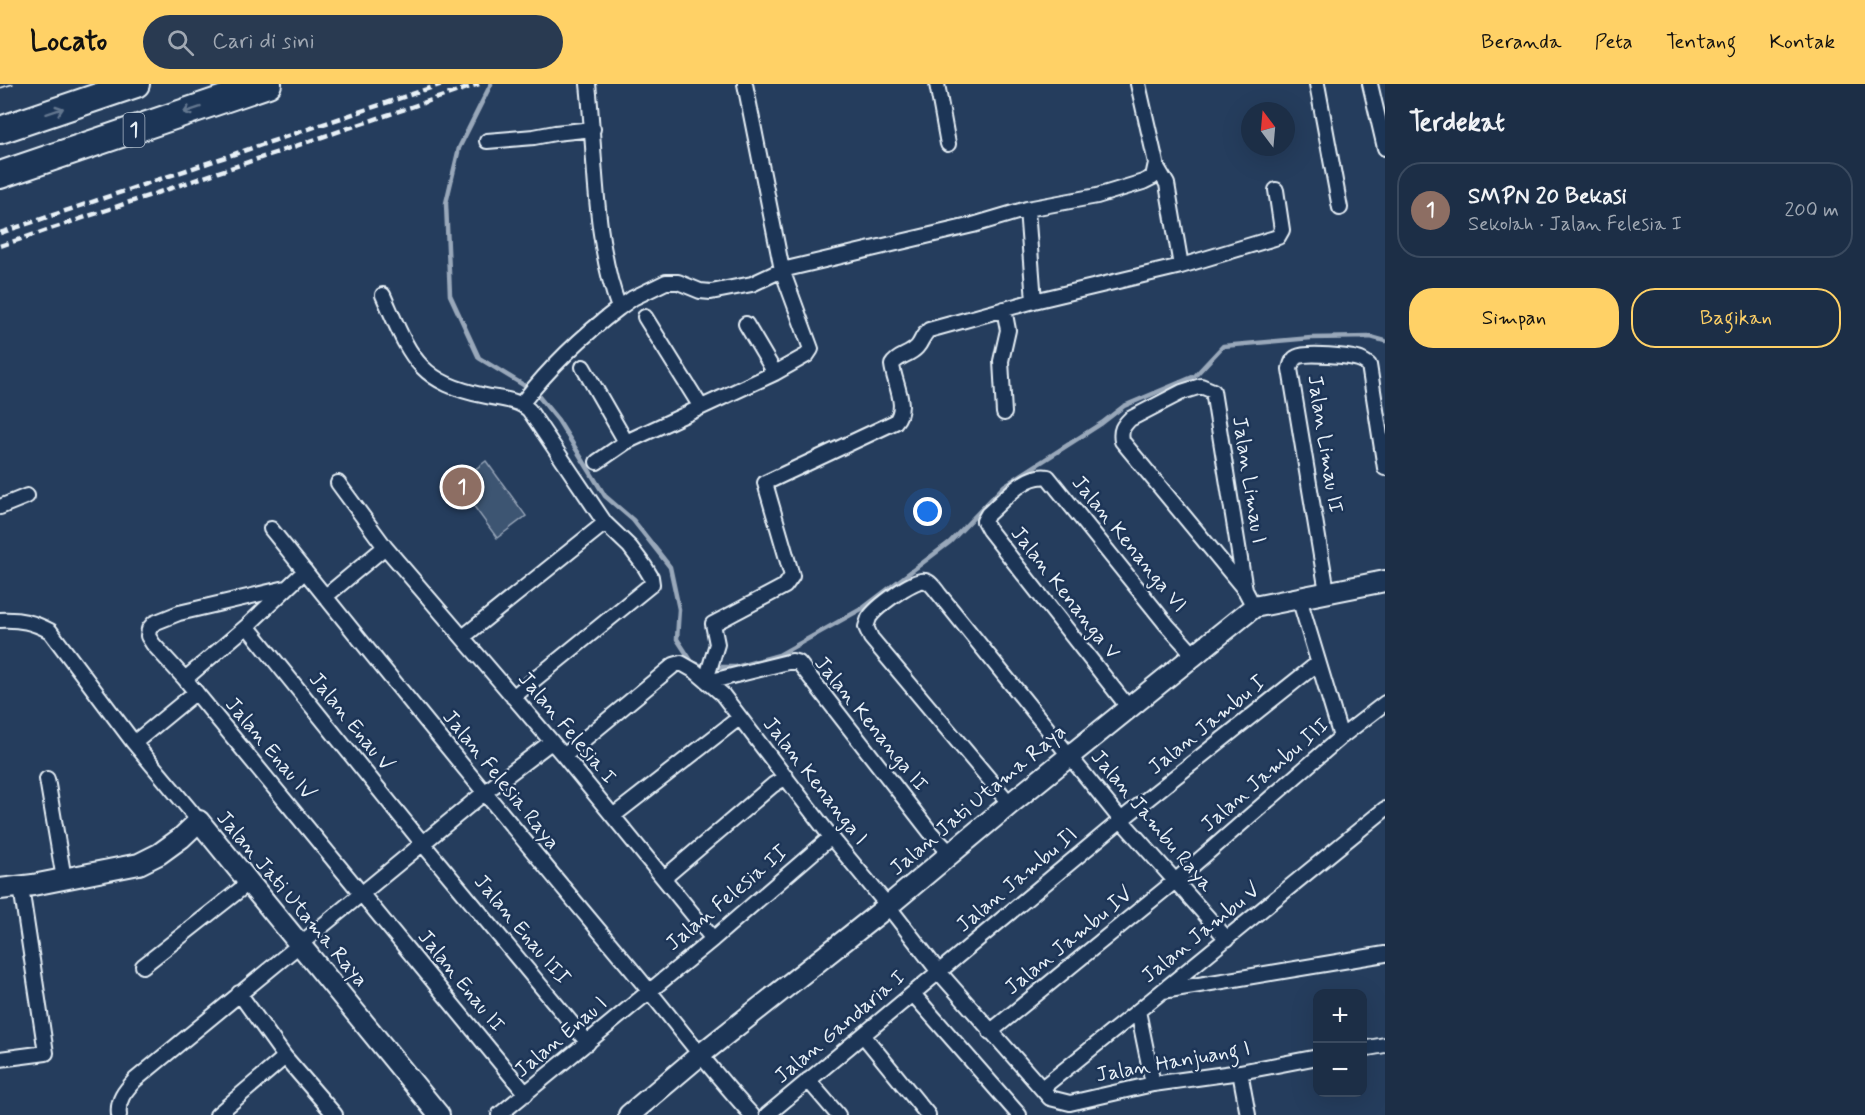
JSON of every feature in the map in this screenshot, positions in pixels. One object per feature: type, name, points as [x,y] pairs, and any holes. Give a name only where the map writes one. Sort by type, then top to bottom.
[{"type":"highway","name":"1","points":[[0,130],[136,84]]},
{"type":"highway","name":"1","points":[[0,175],[268,84]]},
{"type":"street","points":[[588,84],[601,236],[611,287],[619,308]]},
{"type":"street","points":[[597,462],[626,442],[775,373],[807,356],[811,349],[782,270],[745,84]]},
{"type":"street","points":[[937,84],[948,144]]},
{"type":"street","points":[[1138,84],[1156,167],[1167,184],[1181,266]]},
{"type":"street","points":[[1317,84],[1340,208]]},
{"type":"street","points":[[1370,84],[1385,148]]},
{"type":"street","points":[[487,141],[534,138],[593,129]]},
{"type":"street","points":[[525,399],[542,378],[587,333],[633,298],[666,282],[678,282],[700,291],[711,292],[752,284],[782,270],[974,225],[1027,209],[1096,196],[1137,185],[1153,177],[1156,167]]},
{"type":"street","points":[[564,756],[674,665],[681,663],[704,677],[717,644],[713,624],[785,586],[792,576],[765,483],[895,422],[902,407],[892,365],[896,358],[910,353],[918,346],[924,334],[929,330],[1034,301],[1181,266],[1278,237],[1282,230],[1276,190]]},
{"type":"street","points":[[1027,209],[1034,301]]},
{"type":"street","points":[[383,295],[406,346],[419,366],[441,382],[471,393],[525,399]]},
{"type":"street","points":[[1004,309],[1008,330],[1001,361],[1004,413]]},
{"type":"street","points":[[645,317],[701,407]]},
{"type":"street","points":[[746,324],[775,373]]},
{"type":"street","name":"Jalan Limau II","points":[[1327,592],[1290,369],[1292,362],[1298,356],[1351,357],[1369,365],[1385,468]]},
{"type":"street","points":[[583,367],[626,442]]},
{"type":"street","name":"Jalan Limau I","points":[[1201,386],[1214,391],[1249,598],[1122,441],[1123,425],[1130,419],[1182,392],[1201,386]]},
{"type":"street","points":[[513,697],[652,584],[649,573],[630,547],[606,523],[530,410],[525,399]]},
{"type":"street","name":"Jalan Kenanga VI","points":[[1026,481],[1039,475],[1048,477],[1167,625],[1194,655]]},
{"type":"street","name":"Jalan Kenanga V","points":[[1026,481],[984,520],[989,530],[1128,707]]},
{"type":"street","name":"Jalan Felesia I","points":[[338,483],[385,547],[564,756],[713,939]]},
{"type":"street","points":[[0,507],[27,496]]},
{"type":"street","points":[[463,637],[606,523]]},
{"type":"street","name":"Jalan Felesia Raya","points":[[271,529],[484,794],[752,1115]]},
{"type":"street","points":[[326,596],[385,547]]},
{"type":"street","points":[[185,679],[247,626],[305,571]]},
{"type":"street","name":"Jalan Jambu Raya","points":[[1010,804],[871,638],[866,627],[870,617],[878,609],[914,581],[923,580],[931,584],[1121,820],[1227,939]]},
{"type":"street","name":"Jalan Jati Utama Raya","points":[[628,1115],[1194,655],[1249,598],[1299,598],[1385,581]]},
{"type":"street","points":[[196,692],[148,636],[149,629],[154,623],[179,613],[286,588]]},
{"type":"street","points":[[1299,598],[1341,737]]},
{"type":"street","points":[[0,620],[29,621],[50,631],[134,743],[200,821]]},
{"type":"street","name":"Jalan Enau V","points":[[247,626],[423,844]]},
{"type":"street","name":"Jalan Kenanga II","points":[[704,677],[792,662],[799,663],[950,853]]},
{"type":"street","name":"Jalan Jambu I","points":[[1121,820],[1318,663]]},
{"type":"street","name":"Jalan Kenanga I","points":[[704,677],[722,694],[831,837],[939,972]]},
{"type":"street","name":"Jalan Enau IV","points":[[134,743],[196,692],[362,894]]},
{"type":"street","name":"Jalan Jambu III","points":[[1175,881],[1341,737],[1385,703]]},
{"type":"street","points":[[613,816],[739,718]]},
{"type":"street","points":[[119,1115],[118,1106],[124,1092],[135,1080],[238,993],[551,742]]},
{"type":"street","points":[[664,878],[773,785],[786,777]]},
{"type":"street","points":[[46,779],[64,879]]},
{"type":"street","name":"Jalan Jambu V","points":[[1042,1088],[1385,809]]},
{"type":"street","name":"Jalan Jambu II","points":[[939,972],[1121,820]]},
{"type":"street","name":"Jalan Jati Utama Raya","points":[[0,889],[139,864],[159,854],[200,821],[439,1115]]},
{"type":"street","name":"Jalan Felesia II","points":[[649,990],[713,939],[831,837]]},
{"type":"street","name":"Jalan Enau III","points":[[423,844],[588,1043]]},
{"type":"street","points":[[143,966],[250,881]]},
{"type":"street","name":"Jalan Jambu IV","points":[[990,1032],[1175,881]]},
{"type":"street","points":[[1,1059],[46,1053],[21,887]]},
{"type":"street","name":"Jalan Enau II","points":[[362,894],[526,1094]]},
{"type":"street","points":[[1161,991],[1385,954]]},
{"type":"street","name":"Jalan Gandaria I","points":[[767,1115],[939,972]]},
{"type":"street","name":"Jalan Hanjuang I","points":[[939,972],[1050,1098],[1070,1109],[1153,1084],[1240,1072],[1313,1058]]},
{"type":"street","name":"Jalan Enau I","points":[[499,1115],[649,990]]},
{"type":"street","points":[[238,993],[285,1057],[335,1115]]},
{"type":"street","points":[[913,994],[1019,1115]]},
{"type":"street","points":[[1138,1011],[1153,1084]]},
{"type":"street","points":[[863,1035],[928,1115]]},
{"type":"street","points":[[1367,1048],[1385,1045]]},
{"type":"street","points":[[217,1115],[285,1057]]},
{"type":"street","points":[[1240,1072],[1248,1115]]},
{"type":"street","points":[[808,1080],[838,1115]]},
{"type":"shaded area","points":[[486,461],[526,516],[497,538],[457,483]]},
{"type":"waterway","points":[[491,84],[459,148],[446,203],[450,295],[479,358],[535,392],[558,420],[605,496],[633,520],[670,567],[679,609],[677,639],[692,662],[706,667],[736,667],[779,655],[863,608],[950,542],[1004,486],[1102,423],[1124,406],[1195,376],[1223,346],[1311,338],[1371,337],[1385,341]]},
{"type":"tram line","points":[[0,88],[13,84]]},
{"type":"railway","points":[[0,233],[442,84]]},
{"type":"railway","points":[[0,246],[479,84]]},
{"type":"place","name":"SMPN 20 Bekasi","points":[[462,487]]}]
